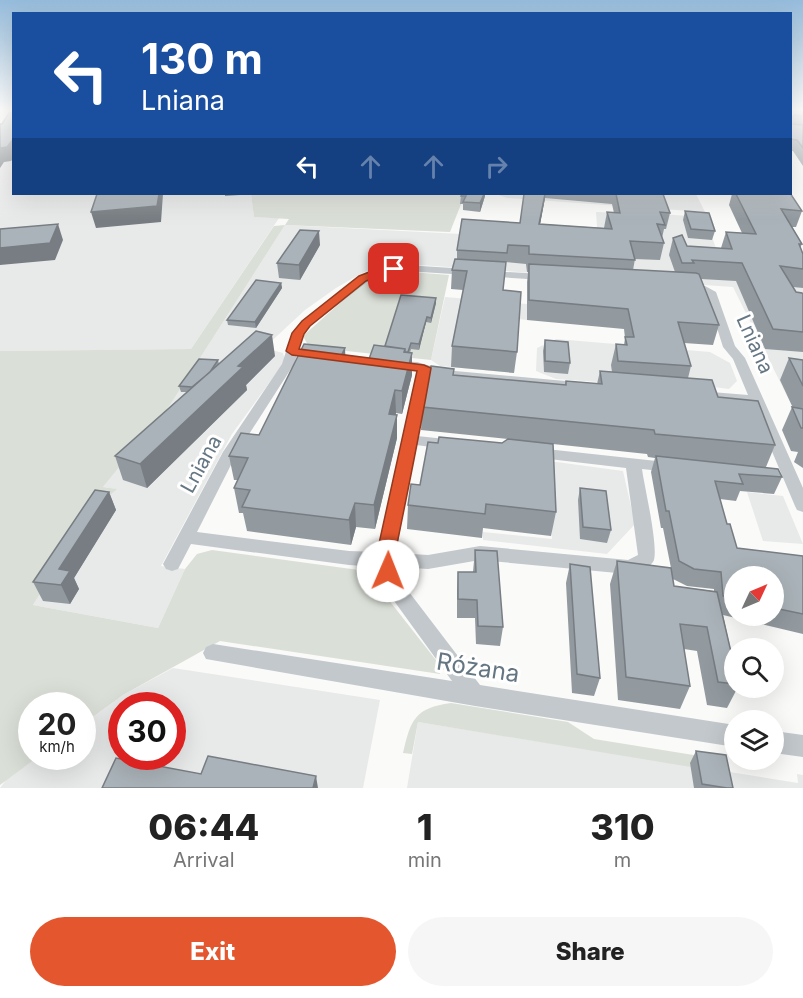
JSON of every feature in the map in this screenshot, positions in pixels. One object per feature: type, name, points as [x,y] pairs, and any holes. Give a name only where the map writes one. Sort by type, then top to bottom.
[{"type":"street","name":"Lniana","points":[[172,564],[230,452],[298,352],[298,333],[362,278],[380,271],[405,268],[554,278]]},
{"type":"street","name":"Lniana","points":[[680,286],[701,288],[712,294],[729,347],[739,358],[797,481],[803,506]]},
{"type":"street","points":[[383,362],[424,368],[443,374],[596,387]]},
{"type":"street","points":[[424,368],[387,548],[388,571],[399,593],[475,696]]},
{"type":"street","name":"Lniana","points":[[688,394],[757,400]]},
{"type":"street","points":[[411,440],[470,446]]},
{"type":"street","points":[[516,451],[690,470]]},
{"type":"street","points":[[186,537],[349,558],[428,562],[480,553],[628,567],[639,564],[646,558],[648,549],[633,464]]},
{"type":"street","points":[[769,478],[797,481]]},
{"type":"street","name":"Różana","points":[[213,653],[724,734]]},
{"type":"street","points":[[784,743],[803,746]]},
{"type":"shaded area","points":[[0,147],[12,147],[12,195],[251,195],[254,217],[279,218],[191,349],[0,351]]},
{"type":"shaded area","points":[[251,195],[465,195],[450,232],[285,225],[289,219],[254,217]]},
{"type":"shaded area","points":[[499,195],[696,195],[705,212],[507,198]]},
{"type":"shaded area","points":[[620,211],[688,216],[706,221],[716,248],[704,247],[706,258],[803,269],[803,428],[733,287],[391,263],[364,272],[336,288],[305,310],[264,348],[283,353],[285,361],[232,434],[161,566],[185,569],[158,628],[33,605],[93,510],[116,489],[103,487],[170,405],[285,225],[598,241],[596,212],[620,213]]},
{"type":"shaded area","points":[[285,225],[170,405],[103,487],[117,489],[93,510],[33,605],[158,628],[185,569],[197,554],[212,550],[366,571],[439,664],[440,674],[220,641],[128,692],[108,692],[108,706],[96,715],[96,692],[18,692],[18,770],[20,770],[0,785],[0,351],[191,349],[274,226]]},
{"type":"shaded area","points":[[398,271],[449,275],[431,360],[309,347],[303,336],[368,278]]},
{"type":"shaded area","points":[[445,297],[527,304],[527,320],[518,319],[514,373],[440,366],[431,360]]},
{"type":"shaded area","points":[[556,339],[710,352],[730,363],[737,381],[729,389],[698,385],[698,389],[556,379],[536,371],[537,348]]},
{"type":"shaded area","points":[[549,461],[623,471],[635,524],[607,554],[483,540],[483,532],[552,539]]},
{"type":"shaded area","points":[[747,492],[783,496],[803,544],[763,541]]},
{"type":"shaded area","points":[[173,668],[380,700],[363,788],[0,788],[7,779],[20,770],[96,770],[96,715],[108,706],[108,770],[186,770],[186,692],[129,692]]},
{"type":"shaded area","points":[[451,703],[568,722],[594,739],[712,758],[690,763],[691,767],[418,722],[412,754],[403,753],[416,717],[429,708]]},
{"type":"shaded area","points":[[418,722],[798,783],[797,774],[803,775],[803,788],[407,788]]},
{"type":"building","points":[[97,195],[159,195],[157,206],[91,212]]},
{"type":"building","points":[[484,195],[480,203],[463,202],[466,196],[461,196]]},
{"type":"building","points":[[524,195],[545,195],[539,224],[612,229],[607,212],[620,213],[616,195],[663,195],[670,213],[660,212],[665,225],[657,224],[664,243],[630,241],[635,260],[529,254],[529,246],[508,245],[507,253],[457,250],[462,219],[520,223]]},
{"type":"building","points":[[736,195],[791,195],[802,211],[781,209],[802,244],[799,244],[803,254],[803,269],[780,266],[796,292],[803,294],[803,332],[773,329],[742,263],[692,260],[694,263],[682,263],[673,238],[682,235],[687,246],[732,249],[726,232],[756,234]]},
{"type":"building","points":[[685,211],[709,213],[715,231],[691,229]]},
{"type":"building","points":[[58,224],[50,243],[0,248],[0,229]]},
{"type":"building","points":[[300,230],[319,231],[299,265],[277,263]]},
{"type":"building","points":[[455,259],[506,262],[503,290],[521,292],[517,352],[452,346],[467,271],[452,270]]},
{"type":"building","points":[[529,264],[696,273],[699,274],[719,325],[678,322],[691,366],[618,361],[616,344],[627,345],[625,337],[634,337],[628,309],[529,300]]},
{"type":"building","points":[[256,280],[281,283],[255,322],[227,320]]},
{"type":"building","points":[[401,295],[436,298],[431,318],[427,317],[419,344],[411,343],[408,352],[405,352],[405,349],[385,346]]},
{"type":"building","points":[[256,331],[272,335],[238,366],[243,367],[140,464],[115,456]]},
{"type":"building","points":[[545,340],[568,342],[570,363],[545,361]]},
{"type":"building","points":[[304,344],[345,348],[341,356],[369,359],[374,345],[405,349],[404,352],[412,353],[402,391],[395,390],[389,414],[397,415],[374,505],[355,503],[349,520],[242,507],[250,490],[234,488],[248,458],[229,456],[241,433],[259,435]]},
{"type":"building","points":[[789,358],[803,360],[803,386]]},
{"type":"building","points":[[199,359],[218,360],[210,372],[192,387],[179,386]]},
{"type":"building","points":[[431,366],[454,369],[453,375],[566,385],[566,381],[602,384],[600,371],[712,380],[718,397],[758,401],[775,445],[655,434],[654,430],[422,407]]},
{"type":"building","points":[[792,407],[803,409],[803,428],[801,428]]},
{"type":"building","points":[[439,437],[502,443],[508,439],[553,444],[556,512],[486,504],[485,514],[408,505],[411,484],[420,485],[428,442],[438,443]]},
{"type":"building","points":[[656,456],[778,469],[782,477],[739,474],[743,484],[715,481],[727,524],[730,524],[737,548],[803,556],[803,614],[784,610],[784,566],[724,566],[723,596],[721,572],[694,569],[679,561],[669,511],[666,511]]},
{"type":"building","points":[[580,488],[606,491],[611,530],[583,527]]},
{"type":"building","points":[[95,490],[109,492],[59,569],[70,571],[61,585],[33,582]]},
{"type":"building","points":[[475,550],[497,551],[503,627],[478,626],[477,600],[458,599],[458,572],[476,572]]},
{"type":"building","points":[[617,561],[671,568],[674,586],[717,592],[728,638],[724,638],[724,683],[718,682],[707,627],[680,624],[690,686],[626,677]]},
{"type":"building","points":[[570,564],[590,567],[600,678],[577,674]]},
{"type":"building","points":[[696,751],[724,755],[724,770],[729,770],[733,788],[702,784]]},
{"type":"building","points":[[208,756],[316,776],[313,788],[102,788],[110,770],[180,770],[201,774]]},
{"type":"route","points":[[388,571],[387,548],[424,368],[292,351],[298,333],[306,324],[362,278],[380,271],[394,269]]}]
